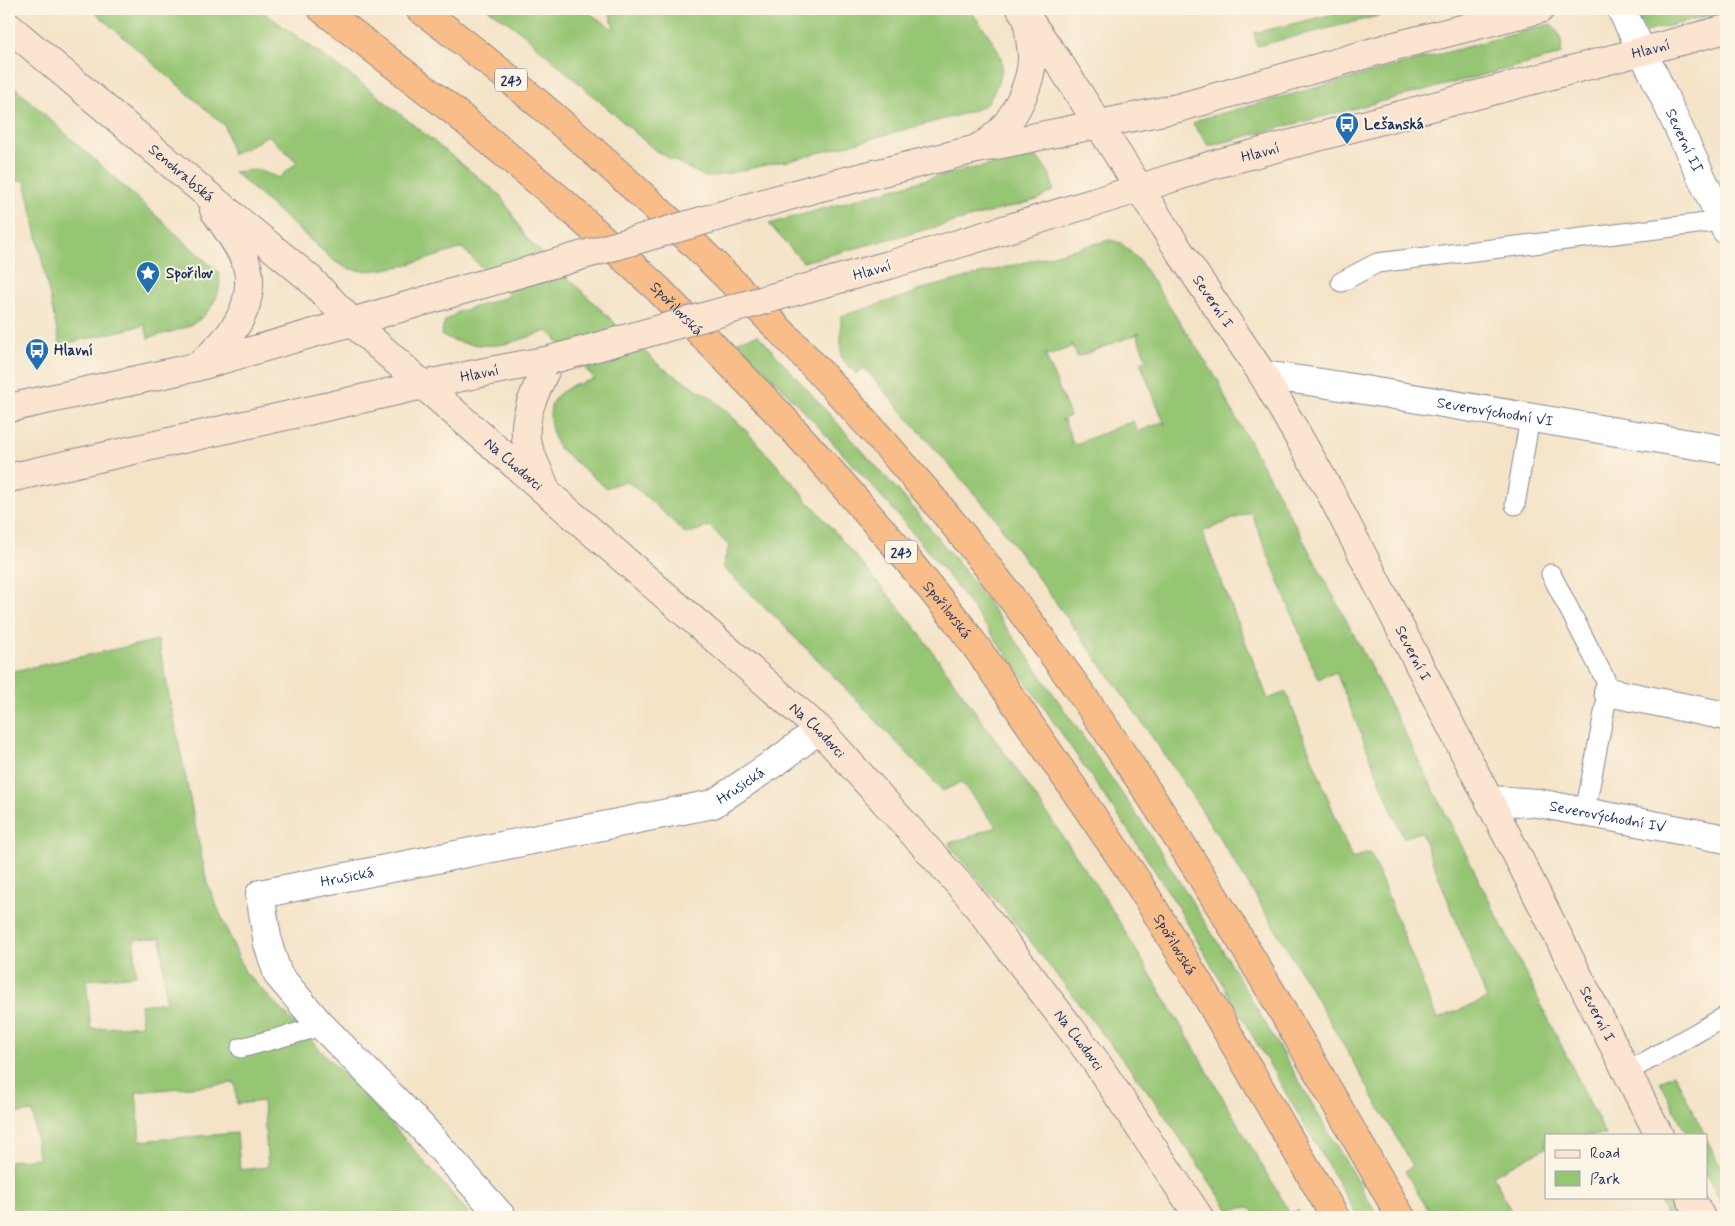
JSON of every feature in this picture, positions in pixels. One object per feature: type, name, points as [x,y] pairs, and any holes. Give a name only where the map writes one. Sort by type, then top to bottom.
[{"type":"highway","name":"Spořilovská","points":[[322,9],[456,113],[557,197],[659,290],[781,416],[844,485],[901,552],[984,658],[1127,866],[1203,989],[1335,1217]]},
{"type":"highway","name":"243","points":[[420,9],[456,36],[600,155],[713,263],[807,358],[940,507],[982,559],[1058,662],[1182,844],[1229,920],[1401,1217]]},
{"type":"street","points":[[9,408],[196,368],[813,189],[977,149],[1178,108],[1391,47],[1540,9]]},
{"type":"street","name":"Severní II","points":[[1621,9],[1724,225]]},
{"type":"street","points":[[1024,13],[1060,64],[1098,124]]},
{"type":"street","points":[[977,149],[995,137],[1006,124],[1022,97],[1028,80],[1032,57],[1024,13]]},
{"type":"street","name":"Hlavní","points":[[9,478],[423,385],[550,360],[890,266],[1212,165],[1726,29]]},
{"type":"street","name":"Senohrabská","points":[[15,39],[309,278],[352,323]]},
{"type":"street","name":"Severní I","points":[[1098,124],[1262,375],[1329,490],[1658,1134]]},
{"type":"street","points":[[196,368],[214,353],[229,335],[240,319],[248,302],[248,270],[242,254],[203,191]]},
{"type":"street","name":"Na Chodovci","points":[[352,323],[819,729],[967,893],[1094,1059],[1198,1217]]},
{"type":"street","points":[[549,496],[526,440],[531,401],[550,360]]},
{"type":"street","name":"Severovýchodní VI","points":[[1262,375],[1322,383],[1726,450]]},
{"type":"street","points":[[1608,692],[1726,716]]},
{"type":"street","name":"Hrusická","points":[[502,1217],[419,1124],[319,1023],[278,974],[268,944],[260,894],[714,804],[783,757],[819,729]]},
{"type":"street","name":"Severovýchodní IV","points":[[1489,800],[1538,803],[1726,839]]},
{"type":"street","points":[[1690,1198],[1700,1217]]},
{"type":"lane","points":[[1341,282],[1377,263],[1724,225]]},
{"type":"lane","points":[[1515,505],[1530,418]]},
{"type":"lane","points":[[1551,574],[1605,680],[1608,692],[1585,812]]},
{"type":"lane","points":[[1627,1072],[1726,1016]]},
{"type":"lane","points":[[241,1048],[308,1030],[319,1023]]},
{"type":"green space","points":[[91,9],[259,9],[368,88],[500,195],[527,239],[661,367],[712,398],[740,424],[803,494],[806,501],[813,506],[912,623],[1022,777],[1108,903],[1290,1214],[1298,1210],[1302,1217],[1259,1217],[1248,1207],[1229,1210],[1152,1097],[1027,937],[950,846],[949,843],[997,827],[961,782],[943,791],[788,629],[722,567],[729,546],[710,526],[686,534],[633,485],[623,483],[606,488],[558,447],[550,419],[554,399],[576,383],[595,379],[547,331],[498,345],[468,344],[441,335],[445,321],[458,312],[510,296],[462,248],[421,261],[373,270],[347,268],[335,261],[234,172],[258,170],[279,178],[297,162],[268,135],[251,146],[232,154],[225,126]]},
{"type":"green space","points":[[488,9],[583,9],[615,30],[608,9],[969,9],[984,28],[998,51],[1002,68],[998,82],[988,102],[972,111],[785,162],[705,177],[656,151],[525,35]]},
{"type":"green space","points":[[1355,9],[1406,9],[1257,46],[1254,33]]},
{"type":"green space","points":[[1634,9],[1726,9],[1726,11],[1646,32]]},
{"type":"green space","points":[[1551,24],[1559,34],[1562,45],[1561,54],[1553,57],[1213,145],[1208,145],[1193,124],[1201,119]]},
{"type":"green space","points":[[9,82],[218,272],[220,282],[218,292],[204,316],[179,330],[148,338],[145,325],[60,345],[25,180],[9,183]]},
{"type":"green space","points":[[1037,157],[1049,173],[1054,190],[1037,200],[803,262],[769,224],[953,172]]},
{"type":"green space","points":[[1110,240],[1121,243],[1139,260],[1219,382],[1227,402],[1374,674],[1606,1134],[1545,1134],[1545,1149],[1493,1175],[1514,1217],[1432,1217],[1405,1171],[1413,1166],[1243,875],[1192,795],[998,521],[864,368],[856,374],[841,357],[841,316],[915,293],[915,291]],"holes":[[[1140,333],[1137,335],[1146,358],[1149,357],[1149,359],[1140,362],[1165,425],[1162,422],[1140,431],[1141,434],[1139,435],[1133,421],[1071,446],[1070,444],[1073,443],[1064,420],[1061,421],[1070,416],[1045,354],[1047,353],[1048,356],[1071,347],[1071,343],[1077,357]],[[1251,512],[1318,679],[1336,672],[1403,838],[1421,832],[1487,999],[1437,1019],[1370,852],[1352,859],[1286,692],[1268,699],[1202,532]]]},
{"type":"green space","points":[[758,335],[903,496],[967,574],[1028,657],[1145,827],[1223,951],[1378,1217],[1358,1217],[1173,899],[1015,666],[954,583],[890,506],[737,341]]},
{"type":"green space","points":[[158,640],[207,883],[245,972],[388,1120],[472,1217],[9,1217],[9,1161],[38,1158],[33,1112],[9,1114],[9,672]],"holes":[[[161,938],[166,1002],[140,1005],[142,1025],[91,1029],[86,980],[136,975],[134,939]],[[235,1083],[237,1104],[263,1101],[268,1167],[240,1170],[237,1133],[140,1141],[136,1092]]]},
{"type":"green space","points":[[1674,1074],[1704,1134],[1686,1134],[1660,1081]]},
{"type":"green space","points":[[1708,1142],[1726,1177],[1726,1213],[1708,1178]]},
{"type":"green space","points":[[1658,1198],[1670,1198],[1678,1217],[1667,1217]]},
{"type":"place","name":"Lešanská","points":[[1347,145]]},
{"type":"place","name":"Spořilov","points":[[148,294]]},
{"type":"place","name":"Hlavní","points":[[37,371]]}]
